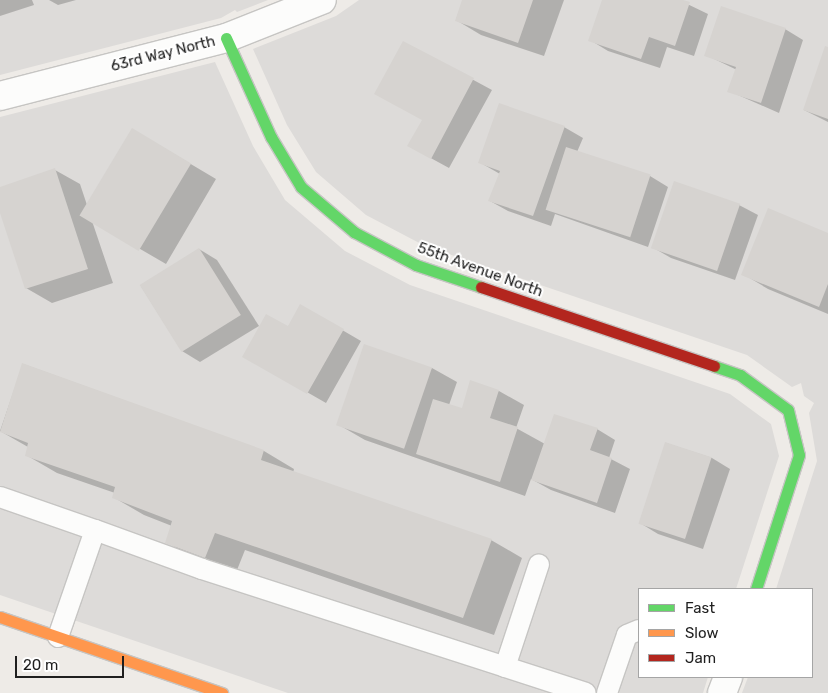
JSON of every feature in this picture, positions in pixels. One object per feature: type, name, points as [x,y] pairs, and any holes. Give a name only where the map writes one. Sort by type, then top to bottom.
[{"type":"street","name":"63rd Way North","points":[[0,96],[226,38],[322,0]]},
{"type":"street","name":"55th Avenue North","points":[[226,38],[271,137],[301,187],[354,232],[416,265],[740,375],[788,410],[799,455],[756,588]]},
{"type":"street","points":[[0,617],[222,693]]},
{"type":"street","points":[[722,693],[728,678]]},
{"type":"lane","points":[[0,497],[202,568],[585,693]]},
{"type":"lane","points":[[58,637],[95,530]]},
{"type":"lane","points":[[505,667],[539,564]]},
{"type":"lane","points":[[607,693],[627,635],[638,630]]},
{"type":"shaded area","points":[[0,0],[268,0],[237,12],[235,10],[221,18],[0,75]]},
{"type":"shaded area","points":[[359,0],[828,0],[828,693],[742,693],[748,678],[813,678],[813,588],[776,588],[817,461],[809,413],[814,403],[804,396],[801,383],[792,387],[747,355],[425,246],[366,215],[316,172],[287,125],[253,49],[336,16]]},
{"type":"shaded area","points":[[215,62],[253,146],[285,200],[345,251],[410,285],[730,394],[771,424],[779,456],[736,588],[638,588],[638,678],[708,678],[703,693],[288,693],[0,595],[0,117]]},
{"type":"building","points":[[462,0],[533,0],[518,43],[455,21]]},
{"type":"building","points":[[602,0],[683,0],[690,2],[675,46],[649,37],[641,59],[588,41]]},
{"type":"building","points":[[721,6],[786,28],[761,103],[727,92],[736,67],[704,56]]},
{"type":"building","points":[[403,41],[474,78],[431,159],[407,146],[422,120],[374,94]]},
{"type":"building","points":[[825,46],[828,47],[828,119],[803,110]]},
{"type":"building","points":[[499,103],[565,126],[533,216],[488,201],[500,171],[478,163]]},
{"type":"building","points":[[132,128],[191,164],[139,251],[79,215]]},
{"type":"building","points":[[566,147],[651,175],[630,237],[546,210]]},
{"type":"building","points":[[55,168],[88,269],[25,289],[0,213],[0,187]]},
{"type":"building","points":[[674,181],[740,204],[717,271],[651,248]]},
{"type":"building","points":[[768,208],[828,233],[828,284],[819,307],[741,275]]},
{"type":"building","points":[[199,248],[241,315],[182,352],[140,285]]},
{"type":"building","points":[[300,304],[344,329],[307,394],[242,357],[266,314],[288,326]]},
{"type":"building","points":[[364,344],[432,367],[404,449],[336,425]]},
{"type":"building","points":[[22,363],[264,450],[261,460],[492,539],[463,618],[215,533],[205,558],[165,543],[172,521],[112,498],[115,487],[25,456],[28,443],[0,432]]},
{"type":"building","points":[[470,380],[499,390],[490,418],[518,427],[500,482],[416,454],[433,399],[462,408]]},
{"type":"building","points":[[554,414],[598,428],[590,450],[612,458],[597,503],[531,480]]},
{"type":"building","points":[[665,442],[712,457],[685,539],[638,524]]},
{"type":"traffic: fast","points":[[226,38],[271,137],[301,187],[354,232],[416,265],[481,287]]},
{"type":"traffic: fast","points":[[714,366],[740,375],[788,410],[799,455],[756,588]]},
{"type":"traffic: slow","points":[[0,617],[222,693]]},
{"type":"traffic: jam","points":[[481,287],[714,366]]}]
